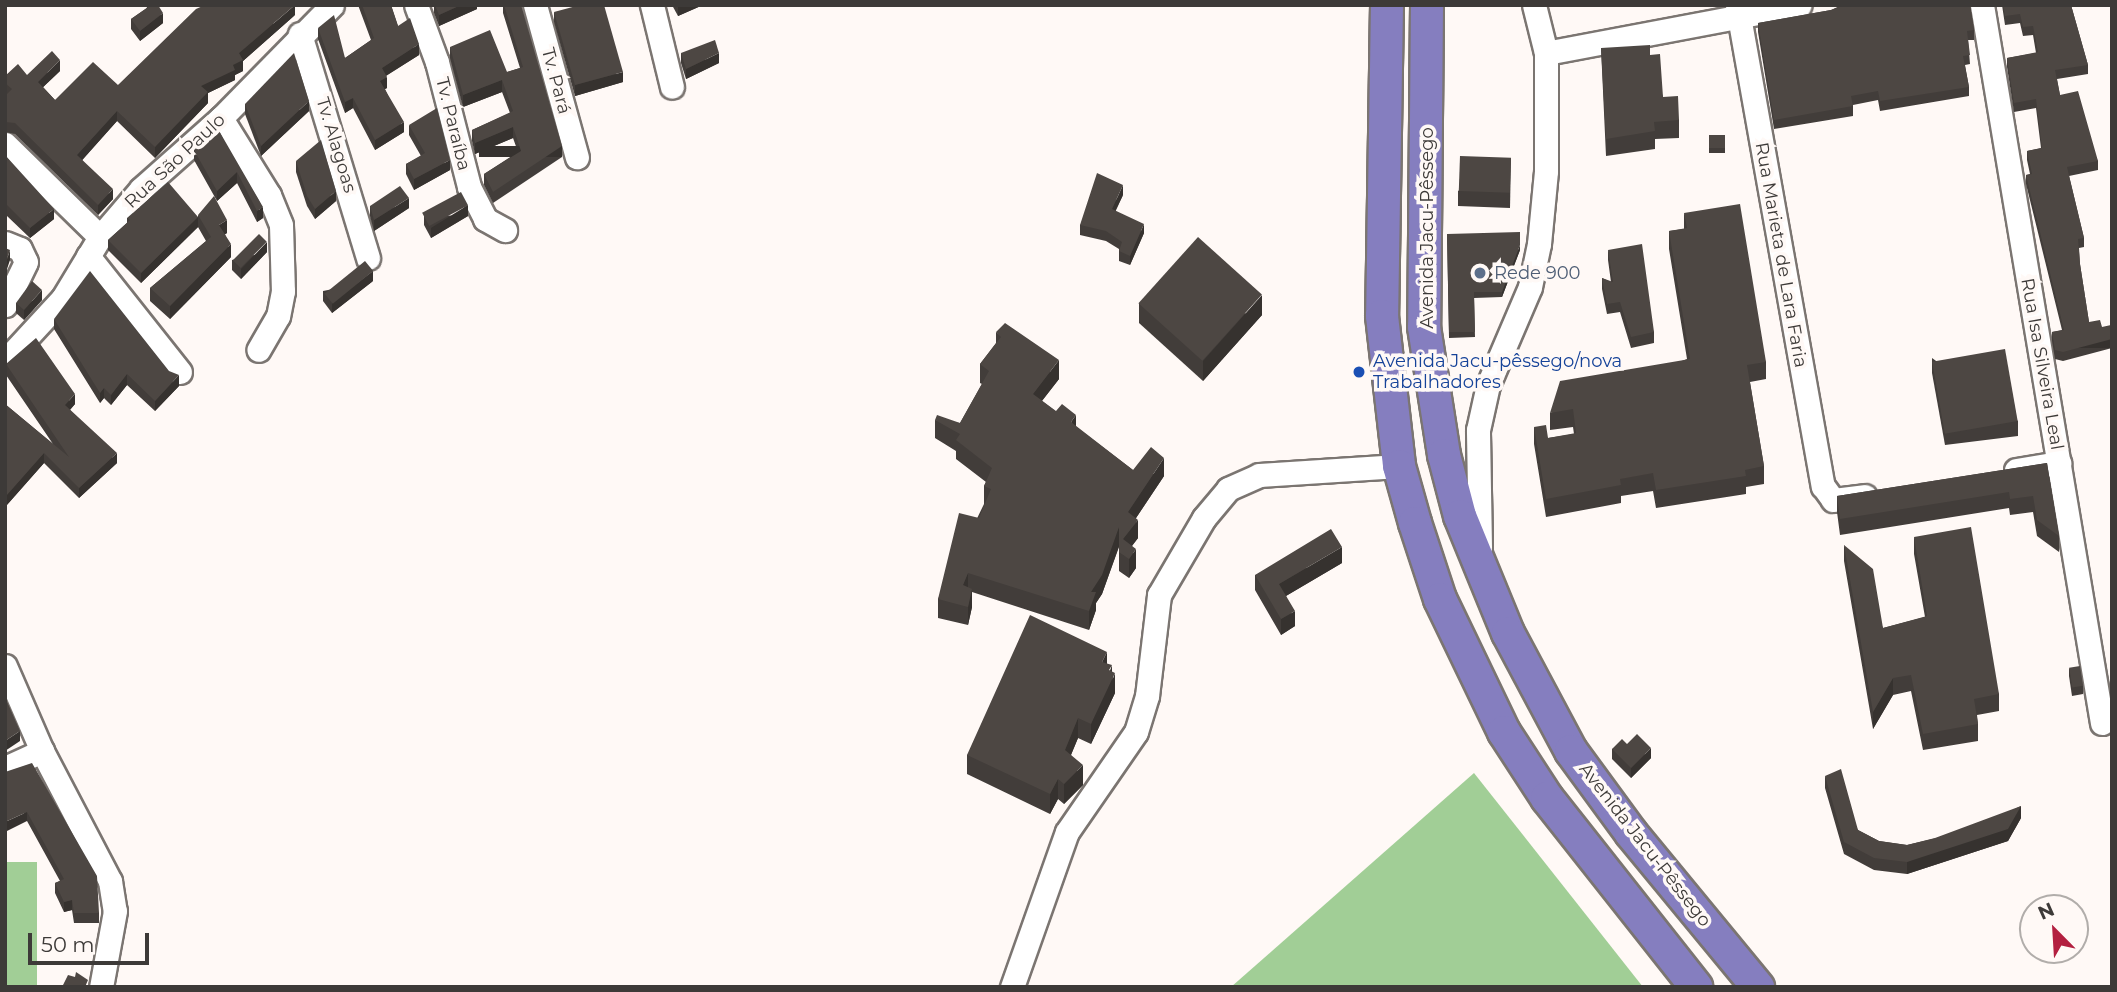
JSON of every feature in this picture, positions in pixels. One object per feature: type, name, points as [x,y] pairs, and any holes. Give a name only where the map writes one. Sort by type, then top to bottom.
[{"type":"highway","points":[[1387,5],[1382,316],[1399,466],[1440,599],[1504,732],[1547,798],[1696,987]]},
{"type":"highway","name":"Avenida Jacu-Pêssego","points":[[1427,5],[1424,327],[1444,455],[1484,581],[1571,751],[1631,832],[1758,987]]},
{"type":"street","name":"Rua São Paulo","points":[[5,361],[63,298],[94,246],[141,189],[221,118],[300,34],[332,5]]},
{"type":"street","name":"Tv. Paraíba","points":[[416,5],[437,62],[469,187],[485,219],[505,230]]},
{"type":"street","name":"Tv. Pará","points":[[535,5],[577,157]]},
{"type":"street","points":[[652,5],[672,87]]},
{"type":"street","points":[[1484,581],[1478,523],[1478,430],[1488,385],[1530,287],[1539,244],[1546,171],[1546,53],[1534,5]]},
{"type":"street","points":[[1546,53],[1738,11],[1800,5]]},
{"type":"street","name":"Rua Isa Silveira Leal","points":[[1982,5],[2102,723]]},
{"type":"street","name":"Rua Marieta de Lara Faria","points":[[1738,11],[1822,486],[1833,500],[1886,493]]},
{"type":"street","name":"Tv. Alagoas","points":[[300,34],[368,258]]},
{"type":"street","points":[[221,118],[269,195],[281,225],[283,291],[278,316],[258,351]]},
{"type":"street","points":[[5,144],[94,246],[180,372]]},
{"type":"street","points":[[5,243],[20,249],[26,262],[5,305]]},
{"type":"street","points":[[1993,474],[2059,463]]},
{"type":"street","points":[[1012,987],[1067,831],[1136,732],[1147,696],[1159,595],[1204,517],[1228,489],[1259,475],[1399,466]]},
{"type":"street","points":[[5,666],[42,751],[112,889],[111,950],[101,987]]},
{"type":"street","points":[[5,768],[42,751]]},
{"type":"green space","points":[[1474,773],[1643,987],[1231,987]]},
{"type":"green space","points":[[5,862],[37,862],[37,987],[5,987]]},
{"type":"building","points":[[151,5],[158,5],[163,13],[140,31],[131,19]]},
{"type":"building","points":[[205,5],[295,5],[239,53],[243,60],[233,65],[235,70],[201,86],[208,92],[155,147],[117,111],[77,155],[113,189],[98,205],[15,123],[5,122],[5,96],[12,89],[5,83],[5,76],[18,64],[27,75],[52,51],[60,60],[38,82],[55,100],[93,62],[118,85],[196,9]]},
{"type":"building","points":[[362,5],[391,5],[398,26],[410,18],[419,44],[382,68],[387,77],[380,81],[404,122],[375,140],[353,98],[345,102],[318,28],[334,15],[345,58],[374,38]]},
{"type":"building","points":[[435,5],[461,5],[439,15]]},
{"type":"building","points":[[504,5],[521,5],[562,146],[493,192],[484,174],[521,151],[513,127],[475,143],[472,130],[513,111],[502,80],[463,95],[450,47],[490,30],[507,72],[523,67]]},
{"type":"building","points":[[580,5],[604,5],[623,72],[575,85],[554,12]]},
{"type":"building","points":[[1844,5],[1970,5],[1974,30],[1967,31],[1970,55],[1963,56],[1969,87],[1880,101],[1878,91],[1851,96],[1853,106],[1774,120],[1758,23],[1831,10]]},
{"type":"building","points":[[2003,5],[2071,5],[2088,65],[2055,70],[2060,95],[2078,91],[2098,161],[2067,167],[2084,238],[2078,239],[2089,322],[2100,320],[2102,327],[2111,325],[2112,339],[2063,352],[2055,350],[2052,332],[2064,330],[2026,175],[2032,174],[2027,151],[2042,148],[2036,99],[2014,103],[2007,58],[2038,52],[2033,26],[2023,27],[2020,14],[2005,16]]},
{"type":"building","points":[[715,40],[719,53],[686,69],[681,53]]},
{"type":"building","points":[[1650,45],[1650,55],[1660,54],[1663,97],[1678,96],[1679,120],[1654,122],[1655,131],[1606,139],[1601,48]]},
{"type":"building","points":[[294,53],[309,101],[261,146],[245,104]]},
{"type":"building","points":[[437,108],[450,160],[414,179],[406,164],[425,153],[409,125]]},
{"type":"building","points":[[218,129],[263,207],[257,211],[237,172],[217,191],[194,150]]},
{"type":"building","points":[[1709,135],[1725,135],[1725,148],[1709,148]]},
{"type":"building","points":[[321,140],[336,191],[315,209],[307,196],[296,161]]},
{"type":"building","points":[[5,155],[54,209],[30,228],[7,205],[5,208]]},
{"type":"building","points":[[1460,156],[1511,158],[1510,193],[1459,191]]},
{"type":"building","points":[[1097,173],[1123,185],[1112,209],[1144,224],[1130,256],[1119,251],[1122,242],[1106,231],[1080,225]]},
{"type":"building","points":[[168,182],[198,217],[141,273],[108,240],[130,220],[127,218]]},
{"type":"building","points":[[400,186],[409,198],[374,220],[370,206]]},
{"type":"building","points":[[461,192],[468,205],[429,226],[422,213]]},
{"type":"building","points":[[214,196],[227,220],[219,225],[231,244],[170,306],[150,288],[211,237],[198,215]]},
{"type":"building","points":[[1740,204],[1766,362],[1747,365],[1764,466],[1745,470],[1746,476],[1656,490],[1653,473],[1620,479],[1621,485],[1546,499],[1534,427],[1546,425],[1548,438],[1576,433],[1573,409],[1550,413],[1560,381],[1690,359],[1669,231],[1687,228],[1684,213]]},
{"type":"building","name":"Rede 900","points":[[1520,232],[1520,245],[1502,292],[1474,292],[1475,332],[1449,332],[1447,234]]},
{"type":"building","points":[[259,234],[267,242],[241,268],[233,260]]},
{"type":"building","points":[[1198,237],[1262,295],[1202,361],[1138,303]]},
{"type":"building","points":[[1642,244],[1654,332],[1631,337],[1620,302],[1607,304],[1602,278],[1613,282],[1608,250]]},
{"type":"building","points":[[5,248],[10,250],[7,259],[5,259]]},
{"type":"building","points":[[365,261],[373,271],[333,304],[325,294]]},
{"type":"building","points":[[90,271],[169,371],[179,375],[155,401],[127,374],[111,395],[104,388],[100,393],[54,319]]},
{"type":"building","points":[[32,281],[42,290],[24,310],[16,303]]},
{"type":"building","points":[[1005,323],[1059,360],[1033,394],[1056,411],[1062,404],[1076,415],[1071,422],[1133,470],[1151,447],[1164,458],[1128,512],[1138,520],[1123,539],[1136,549],[1129,559],[1119,552],[1119,527],[1102,575],[1091,592],[1096,592],[1089,611],[968,573],[963,585],[972,589],[968,607],[938,599],[959,513],[979,518],[991,489],[984,486],[992,468],[956,440],[960,434],[935,420],[937,415],[960,423],[989,371],[980,364],[1001,337],[996,332]]},
{"type":"building","points":[[36,338],[75,394],[65,405],[117,453],[79,488],[44,453],[6,496],[5,404],[69,457],[6,364]]},
{"type":"building","points":[[2005,349],[2018,421],[1945,434],[1932,362]]},
{"type":"building","points":[[2047,463],[2059,536],[2037,520],[2033,496],[2010,499],[2009,492],[1840,519],[1837,496]]},
{"type":"building","points":[[1971,527],[1999,694],[1974,699],[1978,724],[1923,734],[1911,675],[1893,678],[1873,712],[1844,545],[1873,569],[1883,628],[1927,616],[1914,537]]},
{"type":"building","points":[[1331,529],[1342,547],[1279,584],[1295,611],[1281,619],[1255,575]]},
{"type":"building","points":[[1030,615],[1107,652],[1102,662],[1112,665],[1109,670],[1115,673],[1091,724],[1078,718],[1065,750],[1083,765],[1064,784],[1058,779],[1050,794],[967,755]]},
{"type":"building","points":[[2080,666],[2083,686],[2072,687],[2069,668]]},
{"type":"building","points":[[5,697],[20,731],[5,741]]},
{"type":"building","points":[[1637,734],[1651,748],[1631,768],[1612,749],[1622,739],[1627,744]]},
{"type":"building","points":[[32,763],[97,876],[99,913],[74,913],[72,900],[64,902],[55,883],[64,879],[27,812],[5,822],[5,772]]},
{"type":"building","points":[[1841,769],[1858,830],[1879,841],[1907,845],[1935,838],[2021,806],[2008,829],[1907,862],[1874,858],[1844,842],[1825,776]]},
{"type":"building","points":[[76,972],[88,980],[85,987],[62,987],[68,975],[75,977]]},
{"type":"place","name":"Rede 900","points":[[1480,273]]},
{"type":"place","name":"Avenida Jacu-pêssego/nova Trabalhadores","points":[[1359,372]]}]
